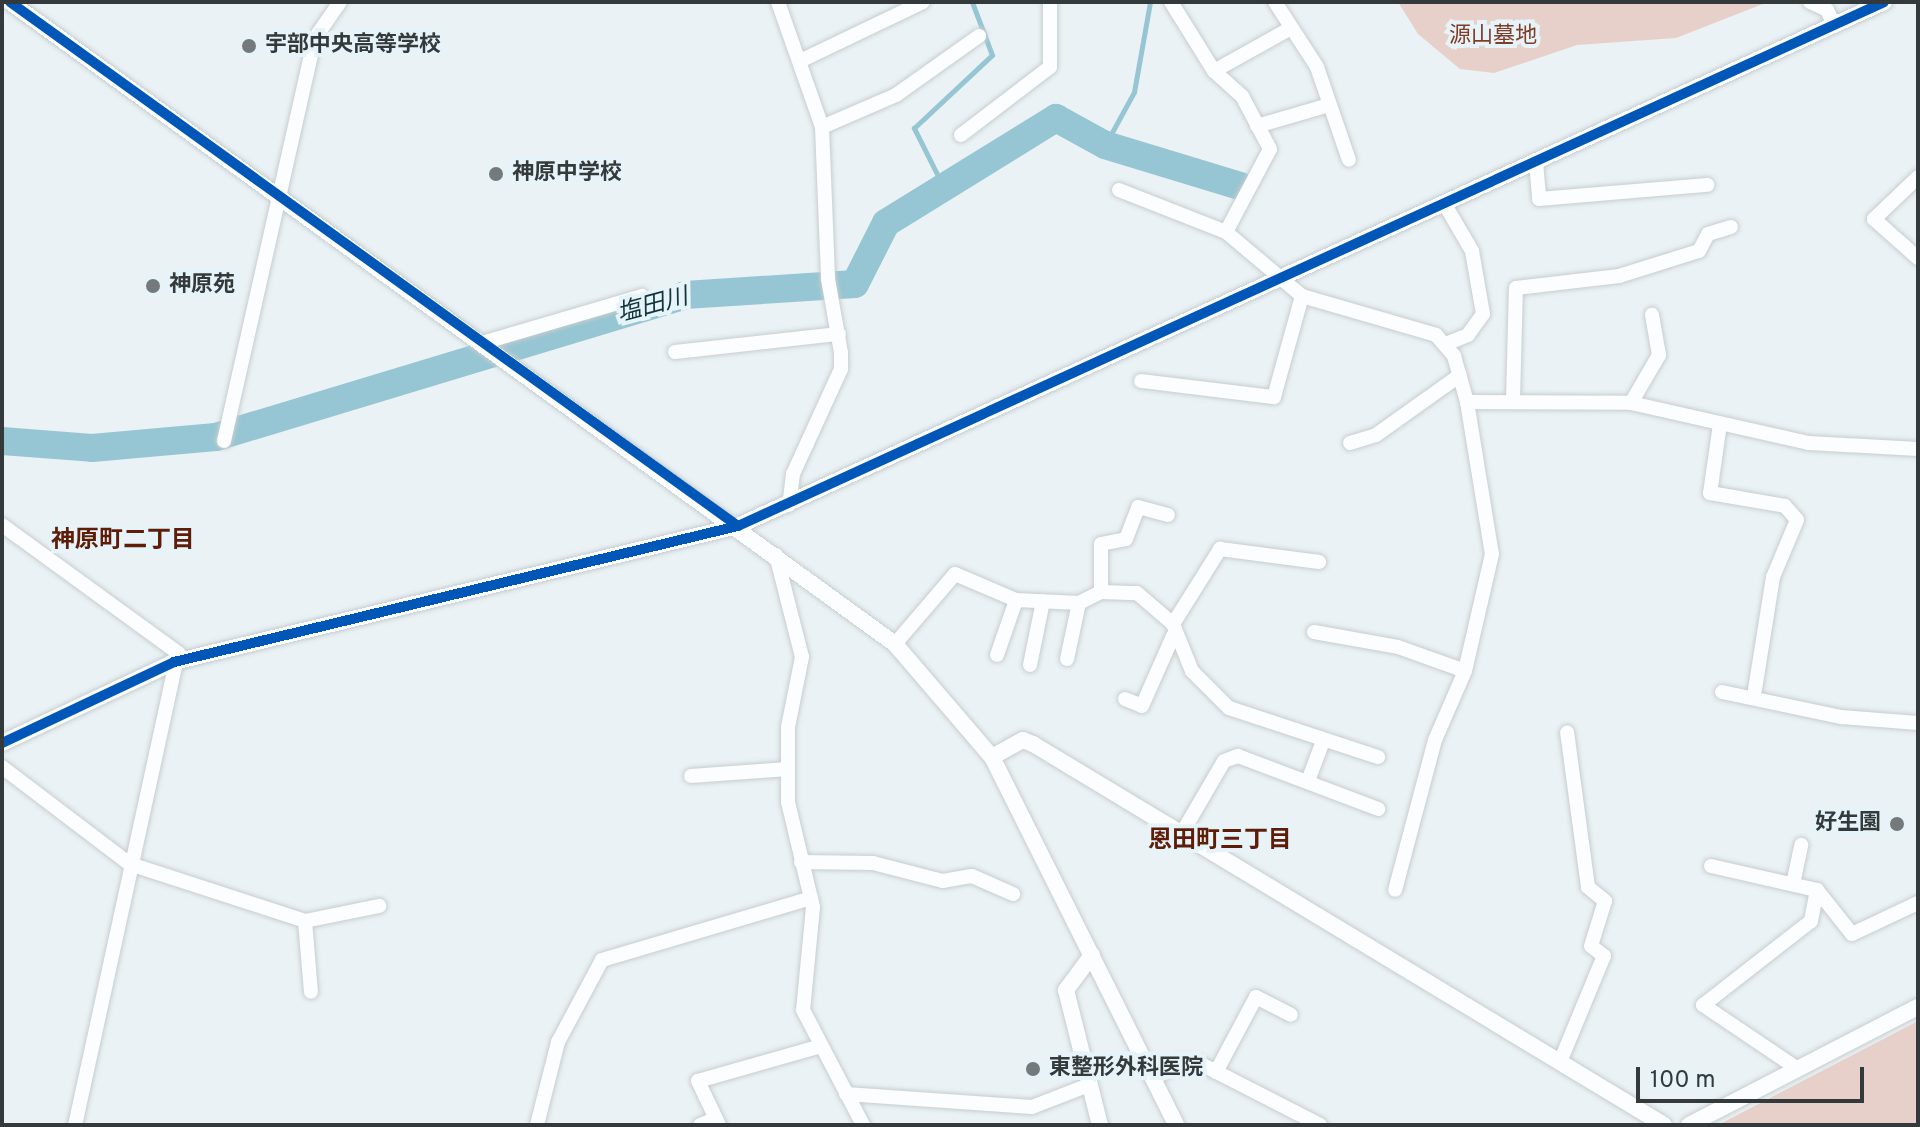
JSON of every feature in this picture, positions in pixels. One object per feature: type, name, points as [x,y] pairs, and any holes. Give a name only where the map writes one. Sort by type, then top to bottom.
[{"type":"street","points":[[10,2],[738,526],[895,644],[992,757],[1176,1125]]},
{"type":"street","points":[[225,434],[315,38],[340,2]]},
{"type":"street","points":[[778,2],[822,127],[828,284],[839,334],[841,369],[793,474],[789,505]]},
{"type":"street","points":[[800,61],[923,2]]},
{"type":"street","points":[[961,135],[1050,67],[1050,2]]},
{"type":"street","points":[[1171,2],[1214,71],[1242,96],[1270,149],[1226,232]]},
{"type":"street","points":[[1275,2],[1317,67],[1349,160]]},
{"type":"street","points":[[1810,2],[1827,10],[1834,25]]},
{"type":"street","points":[[2,743],[174,662],[738,526],[1884,2]]},
{"type":"street","points":[[1214,71],[1291,28]]},
{"type":"street","points":[[822,127],[896,95],[979,36]]},
{"type":"street","points":[[1257,126],[1329,105]]},
{"type":"street","points":[[1536,162],[1539,199],[1707,185]]},
{"type":"street","points":[[1918,177],[1874,219],[1918,258]]},
{"type":"street","points":[[1119,190],[1226,232],[1302,296],[1407,321],[1448,343],[1467,402],[1492,554],[1465,671],[1435,740],[1395,890]]},
{"type":"street","points":[[1444,203],[1472,251],[1483,314],[1468,335],[1448,343]]},
{"type":"street","points":[[1513,400],[1515,281],[1619,276],[1699,251],[1708,234],[1731,227]]},
{"type":"street","points":[[489,348],[642,296]]},
{"type":"street","points":[[1141,381],[1177,380],[1274,397],[1302,296]]},
{"type":"street","points":[[1631,403],[1659,355],[1652,315]]},
{"type":"street","points":[[675,352],[839,334]]},
{"type":"street","points":[[1350,443],[1365,442],[1460,375]]},
{"type":"street","points":[[1467,402],[1631,403],[1809,443],[1918,449]]},
{"type":"street","points":[[1720,424],[1710,493],[1785,506],[1797,520],[1773,577],[1755,690]]},
{"type":"street","points":[[1101,592],[1101,544],[1126,539],[1138,507],[1168,515]]},
{"type":"street","points":[[2,525],[178,653],[75,1125]]},
{"type":"street","points":[[1125,699],[1142,706],[1173,630],[1220,549],[1319,562]]},
{"type":"street","points":[[776,554],[802,657],[788,769],[801,862],[811,898],[803,1010],[863,1125]]},
{"type":"street","points":[[895,644],[955,574],[1016,600],[1079,603],[1101,592],[1137,593],[1173,630],[1192,671],[1229,708],[1378,757]]},
{"type":"street","points":[[997,655],[1016,600]]},
{"type":"street","points":[[1030,665],[1043,601]]},
{"type":"street","points":[[1067,659],[1079,603]]},
{"type":"street","points":[[1314,632],[1398,647],[1465,671]]},
{"type":"street","points":[[1722,692],[1841,717],[1918,723]]},
{"type":"street","points":[[1560,1062],[1604,956],[1591,946],[1605,901],[1588,887],[1567,732]]},
{"type":"street","points":[[992,757],[1023,740],[1664,1125]]},
{"type":"street","points":[[1308,781],[1323,741]]},
{"type":"street","points":[[1182,833],[1224,761],[1238,756],[1378,809]]},
{"type":"street","points":[[2,767],[130,864],[305,921],[379,906]]},
{"type":"street","points":[[691,776],[788,769]]},
{"type":"street","points":[[1793,884],[1801,845]]},
{"type":"street","points":[[801,862],[873,863],[943,881],[972,876],[1013,894]]},
{"type":"street","points":[[1711,866],[1817,890],[1852,934],[1918,903]]},
{"type":"street","points":[[1798,1069],[1703,1005],[1811,921],[1817,890]]},
{"type":"street","points":[[537,1125],[558,1042],[602,960],[811,898]]},
{"type":"street","points":[[305,921],[311,992]]},
{"type":"street","points":[[1092,955],[1066,990],[1100,1125]]},
{"type":"street","points":[[1216,1072],[1256,997],[1291,1015]]},
{"type":"street","points":[[1689,1125],[1918,1007]]},
{"type":"street","points":[[700,1125],[718,1122],[698,1081],[821,1046]]},
{"type":"street","points":[[1153,1079],[1179,1063],[1216,1072],[1320,1125]]},
{"type":"street","points":[[846,1094],[1032,1107],[1089,1085]]},
{"type":"green space","name":"源山墓地","points":[[1398,2],[1768,2],[1676,38],[1577,45],[1494,73],[1460,69],[1418,34]]},
{"type":"green space","points":[[1918,1021],[1918,1125],[1718,1125]]},
{"type":"waterway","points":[[946,192],[914,128],[992,55],[972,2]]},
{"type":"waterway","points":[[1105,145],[1134,92],[1150,2]]},
{"type":"waterway","name":"塩田川","points":[[2,441],[92,448],[216,437],[685,295],[855,284],[886,223],[1056,118],[1105,145],[1240,186]]},
{"type":"cycle path","points":[[10,2],[738,526]]},
{"type":"cycle path","points":[[2,743],[174,662],[738,526],[1884,2]]},
{"type":"place","name":"宇部中央高等学校","points":[[249,46]]},
{"type":"place","name":"神原中学校","points":[[496,174]]},
{"type":"place","name":"神原苑","points":[[153,286]]},
{"type":"place","name":"好生園","points":[[1897,824]]},
{"type":"place","name":"東整形外科医院","points":[[1033,1069]]},
{"type":"district","name":"神原町二丁目","points":[[123,542]]},
{"type":"district","name":"恩田町三丁目","points":[[1220,842]]}]
